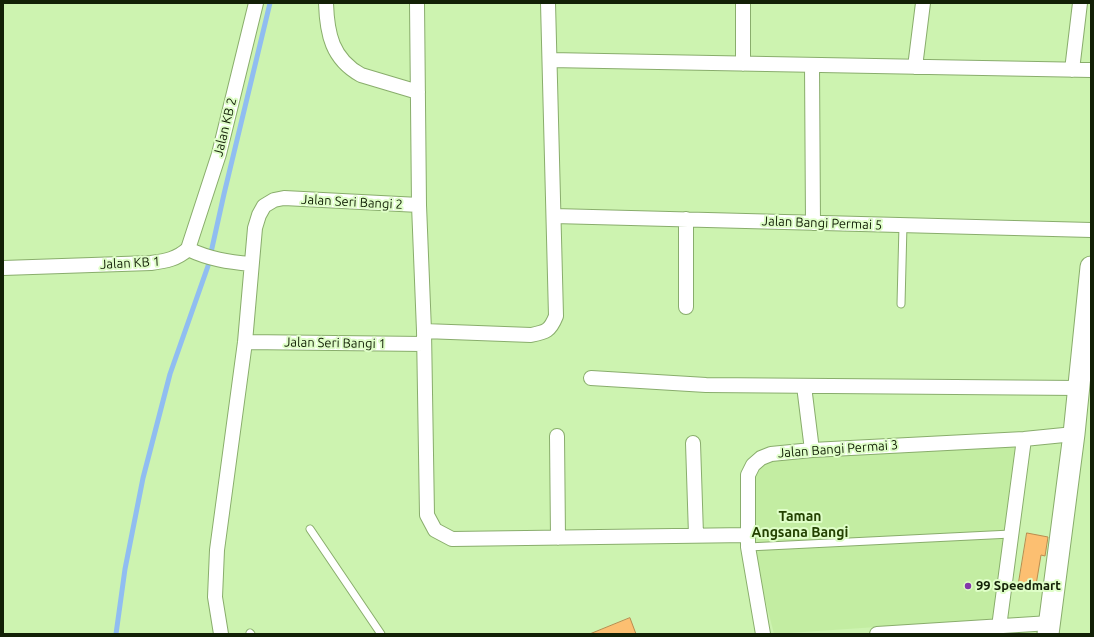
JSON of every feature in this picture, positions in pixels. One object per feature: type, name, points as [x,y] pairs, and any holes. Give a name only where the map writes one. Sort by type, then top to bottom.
[{"type":"street","name":"Jalan KB 2","points":[[188,249],[219,154],[256,3]]},
{"type":"street","points":[[326,3],[331,40],[338,56],[345,64],[361,75],[418,92]]},
{"type":"street","points":[[417,3],[419,205],[424,337],[427,515],[435,530],[452,539],[696,535],[748,541]]},
{"type":"street","name":"Jalan Seri Bangi 1","points":[[246,342],[531,335],[543,333],[552,327],[556,316],[548,3]]},
{"type":"street","points":[[743,3],[743,64]]},
{"type":"street","points":[[915,67],[923,3]]},
{"type":"street","points":[[1072,70],[1080,3]]},
{"type":"street","points":[[550,60],[1091,70]]},
{"type":"street","points":[[812,65],[813,223]]},
{"type":"street","name":"Jalan Seri Bangi 2","points":[[251,264],[258,215],[264,206],[274,200],[284,198],[419,205]]},
{"type":"street","name":"Jalan Bangi Permai 5","points":[[554,216],[1091,230]]},
{"type":"street","points":[[686,219],[686,307]]},
{"type":"street","points":[[188,249],[208,257],[227,262],[251,264],[246,342],[217,550],[215,597],[221,634]]},
{"type":"street","name":"Jalan KB 1","points":[[3,268],[151,263],[167,261],[180,256],[188,249]]},
{"type":"street","points":[[877,634],[999,627],[1049,629],[1079,388],[1087,345],[1091,267]]},
{"type":"street","points":[[591,378],[706,385],[1079,388]]},
{"type":"street","points":[[804,386],[812,450]]},
{"type":"street","name":"Jalan Bangi Permai 3","points":[[763,634],[748,541],[748,475],[753,465],[761,458],[770,454],[812,450],[1024,439],[1074,434]]},
{"type":"street","points":[[557,436],[558,538]]},
{"type":"street","points":[[999,627],[1024,439]]},
{"type":"street","points":[[693,443],[696,535]]},
{"type":"lane","points":[[901,304],[903,225]]},
{"type":"lane","points":[[310,528],[381,634]]},
{"type":"lane","points":[[748,541],[1011,534]]},
{"type":"shaded area","points":[[1015,446],[993,619],[774,634],[754,555],[755,477],[761,466],[771,459]]},
{"type":"building","points":[[1027,533],[1048,537],[1045,556],[1041,555],[1035,591],[1018,588]]},
{"type":"building","points":[[630,618],[636,634],[590,634]]},
{"type":"waterway","points":[[116,634],[125,569],[143,478],[170,374],[208,266],[270,3]]},
{"type":"place","name":"99 Speedmart","points":[[968,586]]},
{"type":"district","name":"Taman Angsana Bangi","points":[[800,524]]}]
